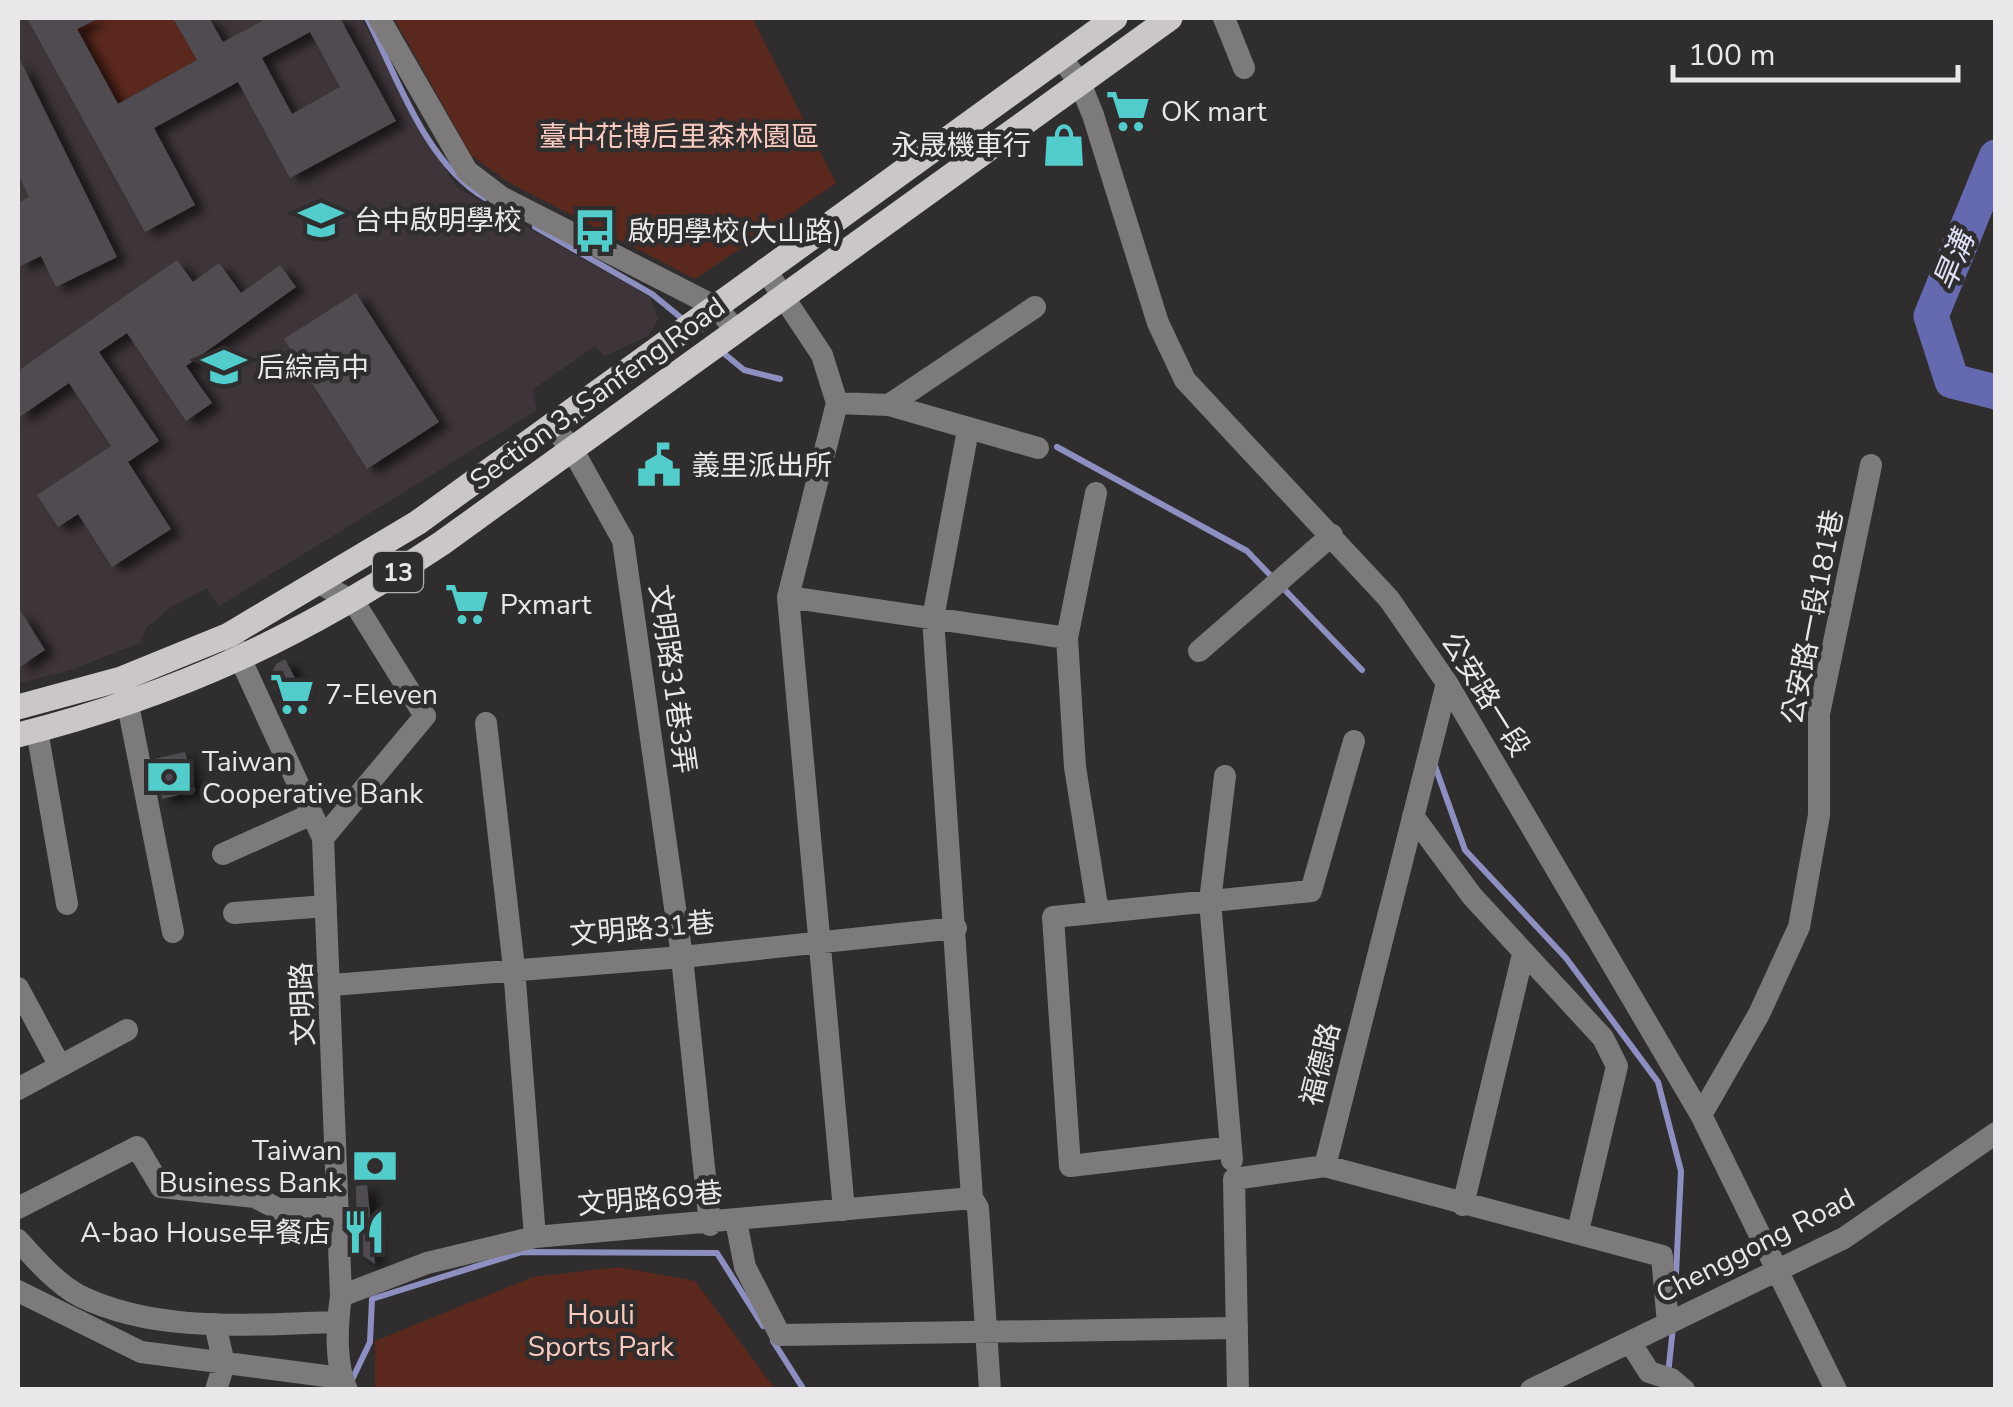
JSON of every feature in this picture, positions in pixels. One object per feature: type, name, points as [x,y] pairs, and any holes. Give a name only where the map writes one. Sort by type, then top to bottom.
[{"type":"main road","name":"Section 3, Sanfeng Road","points":[[18,706],[121,679],[230,635],[417,523],[554,428],[765,269],[1114,18]]},
{"type":"main road","name":"Section 3, Sanfeng Road","points":[[27,733],[128,705],[241,661],[354,602],[572,450],[735,328],[1170,18]]},
{"type":"street","points":[[379,18],[467,171],[501,196],[716,307],[735,328]]},
{"type":"street","points":[[1224,18],[1244,68]]},
{"type":"street","name":"公安路一段","points":[[1062,58],[1080,83],[1158,323],[1186,380],[1390,600],[1447,683],[1701,1115],[1836,1390]]},
{"type":"street","points":[[765,269],[822,356],[837,403],[788,597],[844,1210]]},
{"type":"street","points":[[889,405],[1035,307]]},
{"type":"street","points":[[837,403],[889,405],[1038,448]]},
{"type":"street","name":"文明路31巷3弄","points":[[554,428],[572,450],[622,540],[682,956],[710,1225]]},
{"type":"street","points":[[968,430],[932,618],[972,1198],[978,1208],[990,1390]]},
{"type":"street","name":"公安路一段181巷","points":[[1701,1115],[1759,1014],[1799,926],[1820,815],[1819,714],[1871,465]]},
{"type":"street","points":[[1096,494],[1067,638],[1075,767],[1098,912]]},
{"type":"street","points":[[1199,651],[1332,535]]},
{"type":"street","points":[[319,583],[354,602],[424,716],[323,838]]},
{"type":"street","points":[[788,597],[1067,638]]},
{"type":"street","name":"文明路","points":[[230,635],[323,838],[332,985],[341,1296],[337,1322],[344,1384]]},
{"type":"street","name":"福德路","points":[[1325,1166],[1447,683]]},
{"type":"street","points":[[128,705],[173,932]]},
{"type":"street","points":[[486,723],[514,968],[535,1237]]},
{"type":"street","points":[[27,733],[67,904]]},
{"type":"street","points":[[1231,1147],[1070,1166],[1053,917],[1311,891],[1354,741]]},
{"type":"street","points":[[1225,776],[1210,901],[1234,1179],[1238,1390]]},
{"type":"street","points":[[223,854],[312,814]]},
{"type":"street","points":[[1412,816],[1472,896],[1603,1038],[1617,1066],[1578,1231]]},
{"type":"street","points":[[234,913],[326,906]]},
{"type":"street","name":"文明路31巷","points":[[332,985],[956,928]]},
{"type":"street","points":[[1463,1204],[1523,954]]},
{"type":"street","points":[[18,988],[60,1066]]},
{"type":"street","points":[[18,1089],[127,1030]]},
{"type":"street","name":"Chenggong Road","points":[[1531,1390],[1844,1238],[1996,1133]]},
{"type":"street","points":[[18,1208],[137,1147],[161,1187],[255,1197],[278,1209],[338,1210]]},
{"type":"street","points":[[1234,1179],[1325,1166],[1662,1256],[1668,1324]]},
{"type":"street","name":"文明路69巷","points":[[341,1296],[428,1263],[535,1237],[710,1225],[972,1198]]},
{"type":"street","points":[[736,1221],[745,1267],[780,1335],[1237,1328]]},
{"type":"street","points":[[18,1240],[78,1295],[139,1316],[215,1324],[337,1322]]},
{"type":"street","points":[[18,1290],[141,1352],[344,1384]]},
{"type":"street","points":[[215,1324],[224,1364],[216,1390]]},
{"type":"street","points":[[1630,1342],[1649,1372],[1671,1378],[1684,1390]]},
{"type":"shaded area","points":[[18,18],[361,18],[456,187],[650,297],[658,320],[648,336],[605,356],[595,346],[532,390],[537,410],[219,606],[207,588],[171,607],[146,628],[140,643],[67,671],[18,683]]},
{"type":"green space","points":[[99,18],[173,18],[197,60],[118,103],[77,29]]},
{"type":"green space","name":"臺中花博后里森林園區","points":[[394,18],[752,18],[836,183],[695,279],[508,182],[471,155]]},
{"type":"green space","name":"Houli Sports Park","points":[[618,1267],[695,1281],[775,1389],[375,1389],[375,1341],[533,1277]]},
{"type":"building","points":[[27,18],[99,18],[77,29],[118,104],[197,60],[173,18],[209,18],[223,42],[268,18],[340,18],[396,121],[290,178],[238,82],[154,128],[195,205],[145,232]],"holes":[[[310,32],[340,87],[292,114],[262,58]]]},
{"type":"building","points":[[18,56],[117,257],[56,287],[41,256],[18,267],[18,203],[29,197],[18,174]]},
{"type":"building","points":[[177,260],[193,282],[219,263],[241,293],[280,265],[296,287],[186,366],[212,403],[186,421],[127,333],[99,352],[159,441],[128,462],[171,529],[112,567],[78,514],[58,527],[37,495],[111,446],[69,383],[18,418],[18,371]]},
{"type":"building","points":[[356,293],[439,422],[367,469],[284,339]]},
{"type":"building","points":[[18,607],[45,650],[18,668]]},
{"type":"building","points":[[285,659],[302,691],[280,702],[270,677],[276,664]]},
{"type":"building","name":"Taiwan Cooperative Bank","points":[[185,752],[195,791],[162,799],[154,759]]},
{"type":"building","name":"A-bao House早餐店","points":[[367,1185],[375,1264],[357,1252],[356,1186]]},
{"type":"waterway","points":[[367,18],[429,141],[464,183],[485,198]]},
{"type":"waterway","name":"旱溝","points":[[1996,157],[1931,316],[1952,381],[1996,392]]},
{"type":"waterway","points":[[535,227],[652,294],[685,321]]},
{"type":"waterway","points":[[721,351],[744,370],[780,379]]},
{"type":"waterway","points":[[1057,447],[1247,551],[1273,578]]},
{"type":"waterway","points":[[1282,587],[1362,670]]},
{"type":"waterway","points":[[1435,766],[1465,850],[1566,958],[1658,1082],[1681,1171],[1675,1295]]},
{"type":"waterway","points":[[350,1384],[370,1342],[372,1299],[522,1252],[717,1253],[763,1326]]},
{"type":"waterway","points":[[1668,1375],[1673,1327]]},
{"type":"waterway","points":[[773,1341],[804,1390]]},
{"type":"place","name":"OK mart","points":[[1128,111]]},
{"type":"place","name":"永晟機車行","points":[[1064,145]]},
{"type":"place","name":"台中啟明學校","points":[[321,220]]},
{"type":"place","name":"啟明學校(大山路)","points":[[595,231]]},
{"type":"place","name":"后綜高中","points":[[224,367]]},
{"type":"place","name":"義里派出所","points":[[659,465]]},
{"type":"place","name":"Pxmart","points":[[467,604]]},
{"type":"place","name":"7-Eleven","points":[[292,694]]},
{"type":"place","name":"Taiwan Cooperative Bank","points":[[169,777]]},
{"type":"place","name":"Taiwan Business Bank","points":[[375,1166]]},
{"type":"place","name":"A-bao House早餐店","points":[[364,1232]]}]
